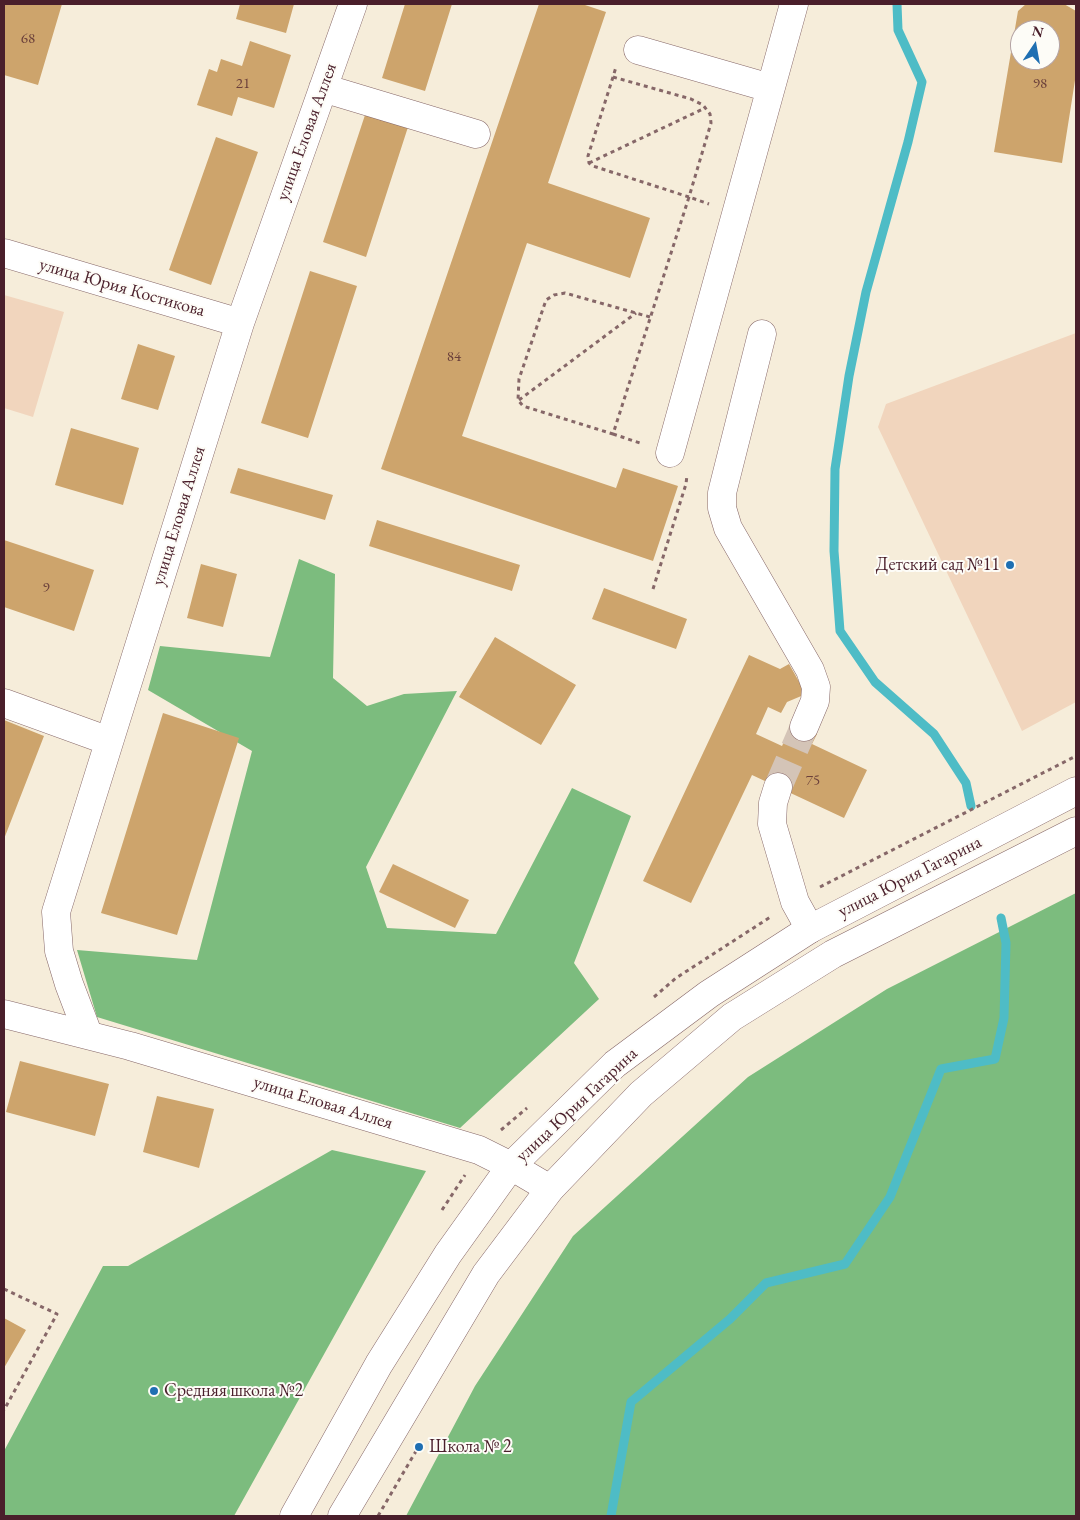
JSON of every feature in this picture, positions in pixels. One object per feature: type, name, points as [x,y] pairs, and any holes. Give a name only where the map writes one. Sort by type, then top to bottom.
[{"type":"main road","name":"улица Еловая Аллея","points":[[88,1034],[59,951],[56,912],[240,323],[353,4]]},
{"type":"main road","points":[[670,453],[794,4]]},
{"type":"main road","points":[[638,50],[770,88]]},
{"type":"main road","points":[[323,88],[476,134]]},
{"type":"main road","name":"улица Юрия Костикова","points":[[4,253],[240,323]]},
{"type":"main road","points":[[762,334],[722,493],[722,508],[728,528],[810,670],[816,687],[815,701],[804,727]]},
{"type":"main road","points":[[4,703],[109,741]]},
{"type":"main road","points":[[778,787],[773,804],[772,824],[795,902],[810,929]]},
{"type":"main road","name":"улица Юрия Гагарина","points":[[294,1516],[384,1356],[448,1254],[511,1166],[615,1064],[709,994],[810,929],[1076,791]]},
{"type":"main road","name":"улица Юрия Гагарина","points":[[342,1516],[486,1274],[550,1189],[641,1094],[732,1017],[834,954],[1076,831]]},
{"type":"main road","name":"улица Еловая Аллея","points":[[4,1014],[88,1034],[479,1150],[550,1189]]},
{"type":"path","points":[[638,50],[628,51],[620,60],[588,156],[589,163],[593,166],[736,212]]},
{"type":"path","points":[[613,77],[691,99],[705,108],[710,114],[711,123],[689,197],[613,434],[523,406],[518,400],[519,379],[546,300],[554,295],[565,293],[650,317]]},
{"type":"path","points":[[589,163],[705,108]]},
{"type":"path","points":[[518,400],[636,313]]},
{"type":"path","points":[[653,589],[686,484],[687,473],[684,461],[679,456],[670,453]]},
{"type":"path","points":[[4,1289],[57,1314],[4,1410]]},
{"type":"path","points":[[378,1516],[423,1438]]},
{"type":"shaded area","points":[[4,295],[64,312],[33,417],[4,408]]},
{"type":"shaded area","name":"Детский сад №11","points":[[1076,333],[1076,702],[1022,731],[878,427],[886,404]]},
{"type":"green space","points":[[299,559],[335,574],[333,678],[367,706],[404,694],[457,691],[366,867],[387,928],[496,934],[572,788],[631,816],[574,963],[599,999],[460,1128],[97,1017],[77,950],[197,960],[252,751],[148,690],[160,646],[270,657]]},
{"type":"green space","points":[[1076,893],[1076,1516],[406,1516],[475,1386],[573,1236],[748,1077],[887,989]]},
{"type":"green space","name":"Средняя школа №2","points":[[332,1150],[426,1171],[234,1516],[4,1516],[4,1451],[103,1266],[128,1266]]},
{"type":"building","points":[[4,4],[62,4],[38,85],[4,75]]},
{"type":"building","points":[[240,4],[294,4],[286,33],[236,19]]},
{"type":"building","points":[[405,4],[452,4],[425,91],[382,78]]},
{"type":"building","points":[[539,4],[582,4],[606,12],[548,183],[650,218],[630,278],[527,243],[462,436],[616,488],[623,468],[678,486],[653,561],[381,469]]},
{"type":"building","points":[[1026,4],[1064,4],[1076,11],[1076,74],[1062,163],[994,152],[1010,58],[1010,70],[1060,70],[1060,20],[1016,20],[1018,11]]},
{"type":"building","points":[[250,41],[291,55],[274,108],[238,97],[232,116],[197,105],[209,69],[217,72],[221,59],[242,66]]},
{"type":"building","points":[[365,115],[408,127],[366,257],[323,242]]},
{"type":"building","points":[[216,137],[258,152],[211,285],[169,270]]},
{"type":"building","points":[[310,271],[357,286],[308,438],[261,423]]},
{"type":"building","points":[[138,344],[175,356],[158,410],[121,399]]},
{"type":"building","points":[[71,428],[139,448],[123,505],[55,485]]},
{"type":"building","points":[[238,468],[333,495],[325,520],[230,493]]},
{"type":"building","points":[[377,520],[520,565],[512,591],[369,546]]},
{"type":"building","points":[[4,540],[94,570],[74,631],[4,607]]},
{"type":"building","points":[[201,564],[237,574],[223,627],[187,618]]},
{"type":"building","points":[[604,588],[687,619],[676,649],[592,619]]},
{"type":"building","points":[[495,637],[576,685],[541,745],[459,697]]},
{"type":"building","points":[[749,655],[780,669],[789,664],[806,694],[787,702],[781,713],[768,707],[756,734],[782,746],[793,723],[817,734],[812,744],[867,770],[844,818],[752,775],[691,903],[643,881]]},
{"type":"building","points":[[163,713],[239,738],[177,935],[101,913]]},
{"type":"building","points":[[4,720],[44,736],[4,839]]},
{"type":"building","points":[[393,864],[469,900],[455,928],[379,892]]},
{"type":"building","points":[[20,1061],[109,1084],[95,1136],[6,1112]]},
{"type":"building","points":[[157,1096],[214,1109],[199,1168],[143,1152]]},
{"type":"building","points":[[4,1318],[26,1330],[4,1368]]},
{"type":"waterway","points":[[897,4],[898,30],[922,82],[908,142],[866,292],[849,376],[835,469],[834,551],[840,631],[875,682],[934,734],[966,783],[971,806]]},
{"type":"waterway","points":[[611,1516],[631,1402],[730,1319],[766,1283],[845,1264],[890,1197],[941,1069],[995,1059],[1004,1018],[1006,943],[1001,918]]},
{"type":"tunnel","points":[[778,787],[804,727]]},
{"type":"place","name":"Детский сад №11","points":[[1010,565]]},
{"type":"place","name":"Средняя школа №2","points":[[154,1391]]},
{"type":"place","name":"Школа № 2","points":[[419,1447]]}]
